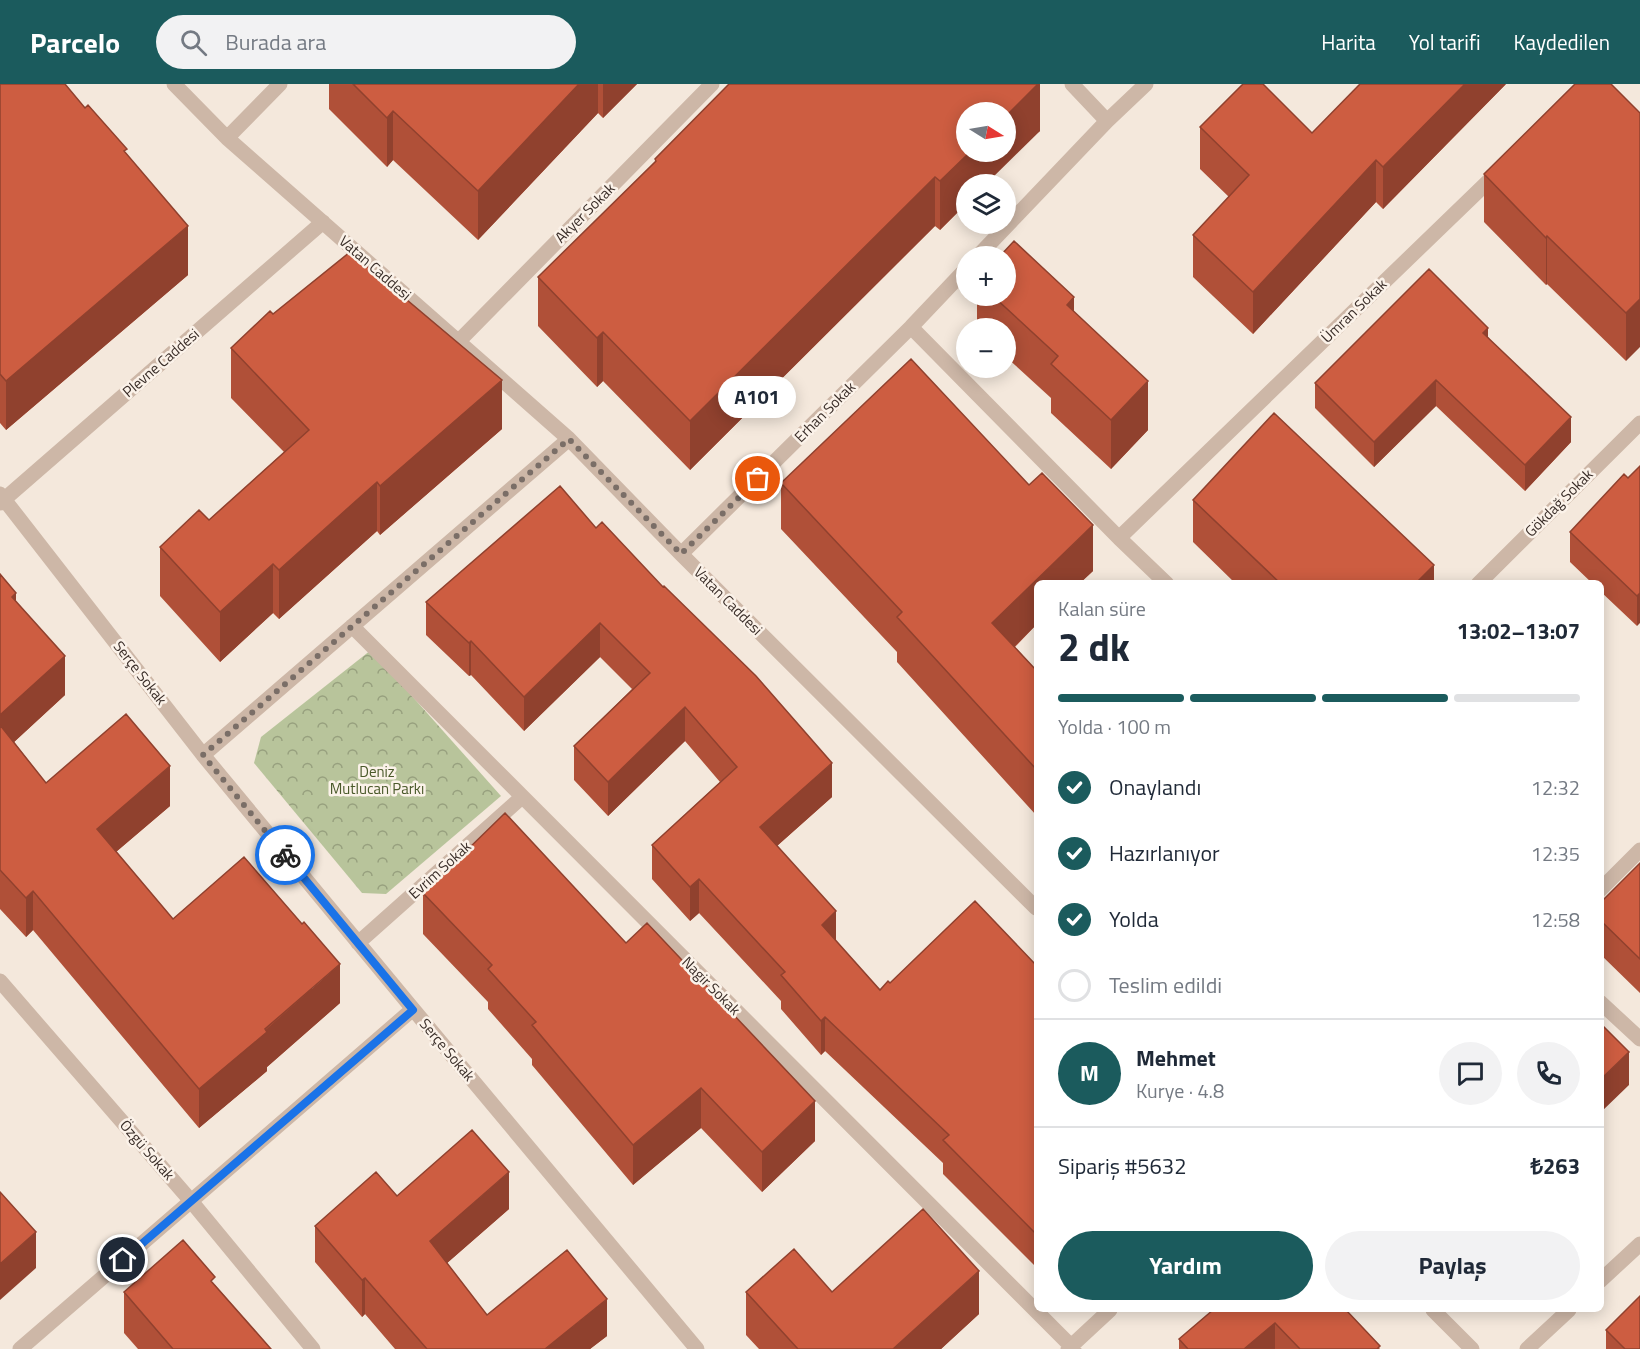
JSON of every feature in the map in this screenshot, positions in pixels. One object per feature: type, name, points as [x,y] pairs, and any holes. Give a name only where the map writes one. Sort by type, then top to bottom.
[{"type":"street","name":"Vatan Caddesi","points":[[174,84],[227,138],[569,439],[1034,906]]},
{"type":"street","points":[[227,138],[280,84]]},
{"type":"street","name":"Akyer Sokak","points":[[458,342],[712,84]]},
{"type":"street","points":[[1072,84],[1107,120]]},
{"type":"street","points":[[987,246],[1107,120],[1146,84]]},
{"type":"street","name":"Ümran Sokak","points":[[1119,538],[1512,158]]},
{"type":"street","name":"Plevne Caddesi","points":[[2,499],[323,222]]},
{"type":"street","name":"Erhan Sokak","points":[[681,554],[911,327],[956,280]]},
{"type":"street","points":[[911,327],[1163,580]]},
{"type":"street","name":"Gökdağ Sokak","points":[[1482,580],[1640,423]]},
{"type":"street","points":[[203,755],[569,439]]},
{"type":"street","name":"Serçe Sokak","points":[[2,499],[203,755],[697,1349]]},
{"type":"street","name":"Nagir Sokak","points":[[352,626],[1034,1311]]},
{"type":"street","name":"Evrim Sokak","points":[[358,943],[522,797]]},
{"type":"street","points":[[1604,886],[1640,850]]},
{"type":"street","name":"Özgü Sokak","points":[[0,981],[191,1201],[313,1349]]},
{"type":"street","points":[[1604,1006],[1640,1040]]},
{"type":"street","points":[[20,1349],[413,1010]]},
{"type":"street","points":[[1604,1277],[1640,1244]]},
{"type":"street","name":"Nagir Sokak","points":[[1035,1312],[1071,1348]]},
{"type":"street","points":[[1071,1348],[1108,1312]]},
{"type":"street","points":[[1435,1312],[1472,1349]]},
{"type":"street","points":[[1527,1349],[1567,1312]]},
{"type":"green space","name":"Deniz Mutlucan Parkı","points":[[371,650],[501,796],[386,894],[362,893],[254,763],[261,737]]},
{"type":"building","points":[[0,84],[65,84],[85,108],[88,105],[127,149],[124,151],[188,226],[6,381],[0,374]]},
{"type":"building","points":[[353,84],[579,84],[478,191],[393,111],[387,118]]},
{"type":"building","points":[[729,84],[1038,84],[1016,106],[1016,102],[956,102],[956,162],[960,162],[940,181],[935,177],[690,421],[603,332],[597,338],[538,277],[656,161],[655,159]]},
{"type":"building","points":[[1243,84],[1263,84],[1312,133],[1360,84],[1465,84],[1383,167],[1376,160],[1253,292],[1193,235],[1249,175],[1200,127]]},
{"type":"building","points":[[1575,84],[1611,84],[1640,113],[1640,299],[1626,313],[1547,236],[1546,238],[1484,174]]},
{"type":"building","points":[[1014,241],[1074,297],[1067,305],[1148,381],[1111,420],[1051,364],[1058,356],[1004,306],[1016,306],[1016,246],[1009,246]]},
{"type":"building","points":[[350,252],[502,380],[380,486],[377,482],[279,570],[273,564],[220,612],[160,547],[199,510],[209,520],[309,430],[231,348],[270,311],[273,314]]},
{"type":"building","points":[[1429,269],[1488,328],[1483,333],[1571,417],[1525,465],[1436,380],[1374,442],[1315,383]]},
{"type":"building","points":[[911,359],[1029,485],[1042,473],[1093,525],[992,623],[1034,668],[1034,767],[897,617],[902,612],[781,483]]},
{"type":"building","points":[[1274,413],[1434,565],[1419,580],[1277,580],[1193,500]]},
{"type":"building","points":[[1640,466],[1640,593],[1637,596],[1570,532],[1624,474],[1628,478]]},
{"type":"building","points":[[560,486],[596,528],[602,522],[663,587],[756,676],[832,763],[760,827],[836,911],[822,925],[880,990],[975,901],[1034,963],[1034,1232],[943,1140],[949,1135],[825,1017],[821,1021],[781,975],[785,972],[699,879],[690,887],[652,845],[737,767],[685,707],[608,782],[574,746],[650,673],[600,623],[524,697],[471,641],[469,643],[426,602]]},
{"type":"building","points":[[0,574],[16,593],[12,597],[65,656],[0,715]]},
{"type":"building","points":[[126,714],[170,766],[97,829],[173,919],[244,857],[340,964],[265,1029],[267,1032],[199,1089],[33,891],[26,898],[0,870],[0,725],[46,783]]},
{"type":"building","points":[[505,813],[626,943],[647,923],[815,1101],[762,1152],[701,1088],[633,1145],[532,1025],[536,1022],[488,969],[492,965],[423,893]]},
{"type":"building","points":[[1640,863],[1640,959],[1604,924],[1604,899]]},
{"type":"building","points":[[1604,1027],[1629,1052],[1604,1076]]},
{"type":"building","points":[[472,1130],[509,1172],[430,1241],[487,1315],[567,1250],[607,1299],[545,1349],[427,1349],[365,1278],[362,1280],[315,1226],[376,1172],[397,1196]]},
{"type":"building","points":[[0,1192],[36,1232],[0,1264]]},
{"type":"building","points":[[923,1209],[979,1271],[893,1349],[798,1349],[746,1292],[794,1249],[832,1292]]},
{"type":"building","points":[[183,1240],[215,1277],[211,1281],[271,1349],[173,1349],[124,1292]]},
{"type":"building","points":[[1640,1296],[1640,1349],[1625,1349],[1606,1330]]},
{"type":"building","points":[[1211,1312],[1348,1312],[1380,1346],[1377,1349],[1300,1349],[1275,1323],[1244,1349],[1188,1349],[1179,1339]]},
{"type":"way so far","points":[[285,855],[203,755],[569,439],[681,554],[758,479]]},
{"type":"place","name":"A101","points":[[758,479]]},
{"type":"route","points":[[123,1260],[413,1010],[285,855]]}]
